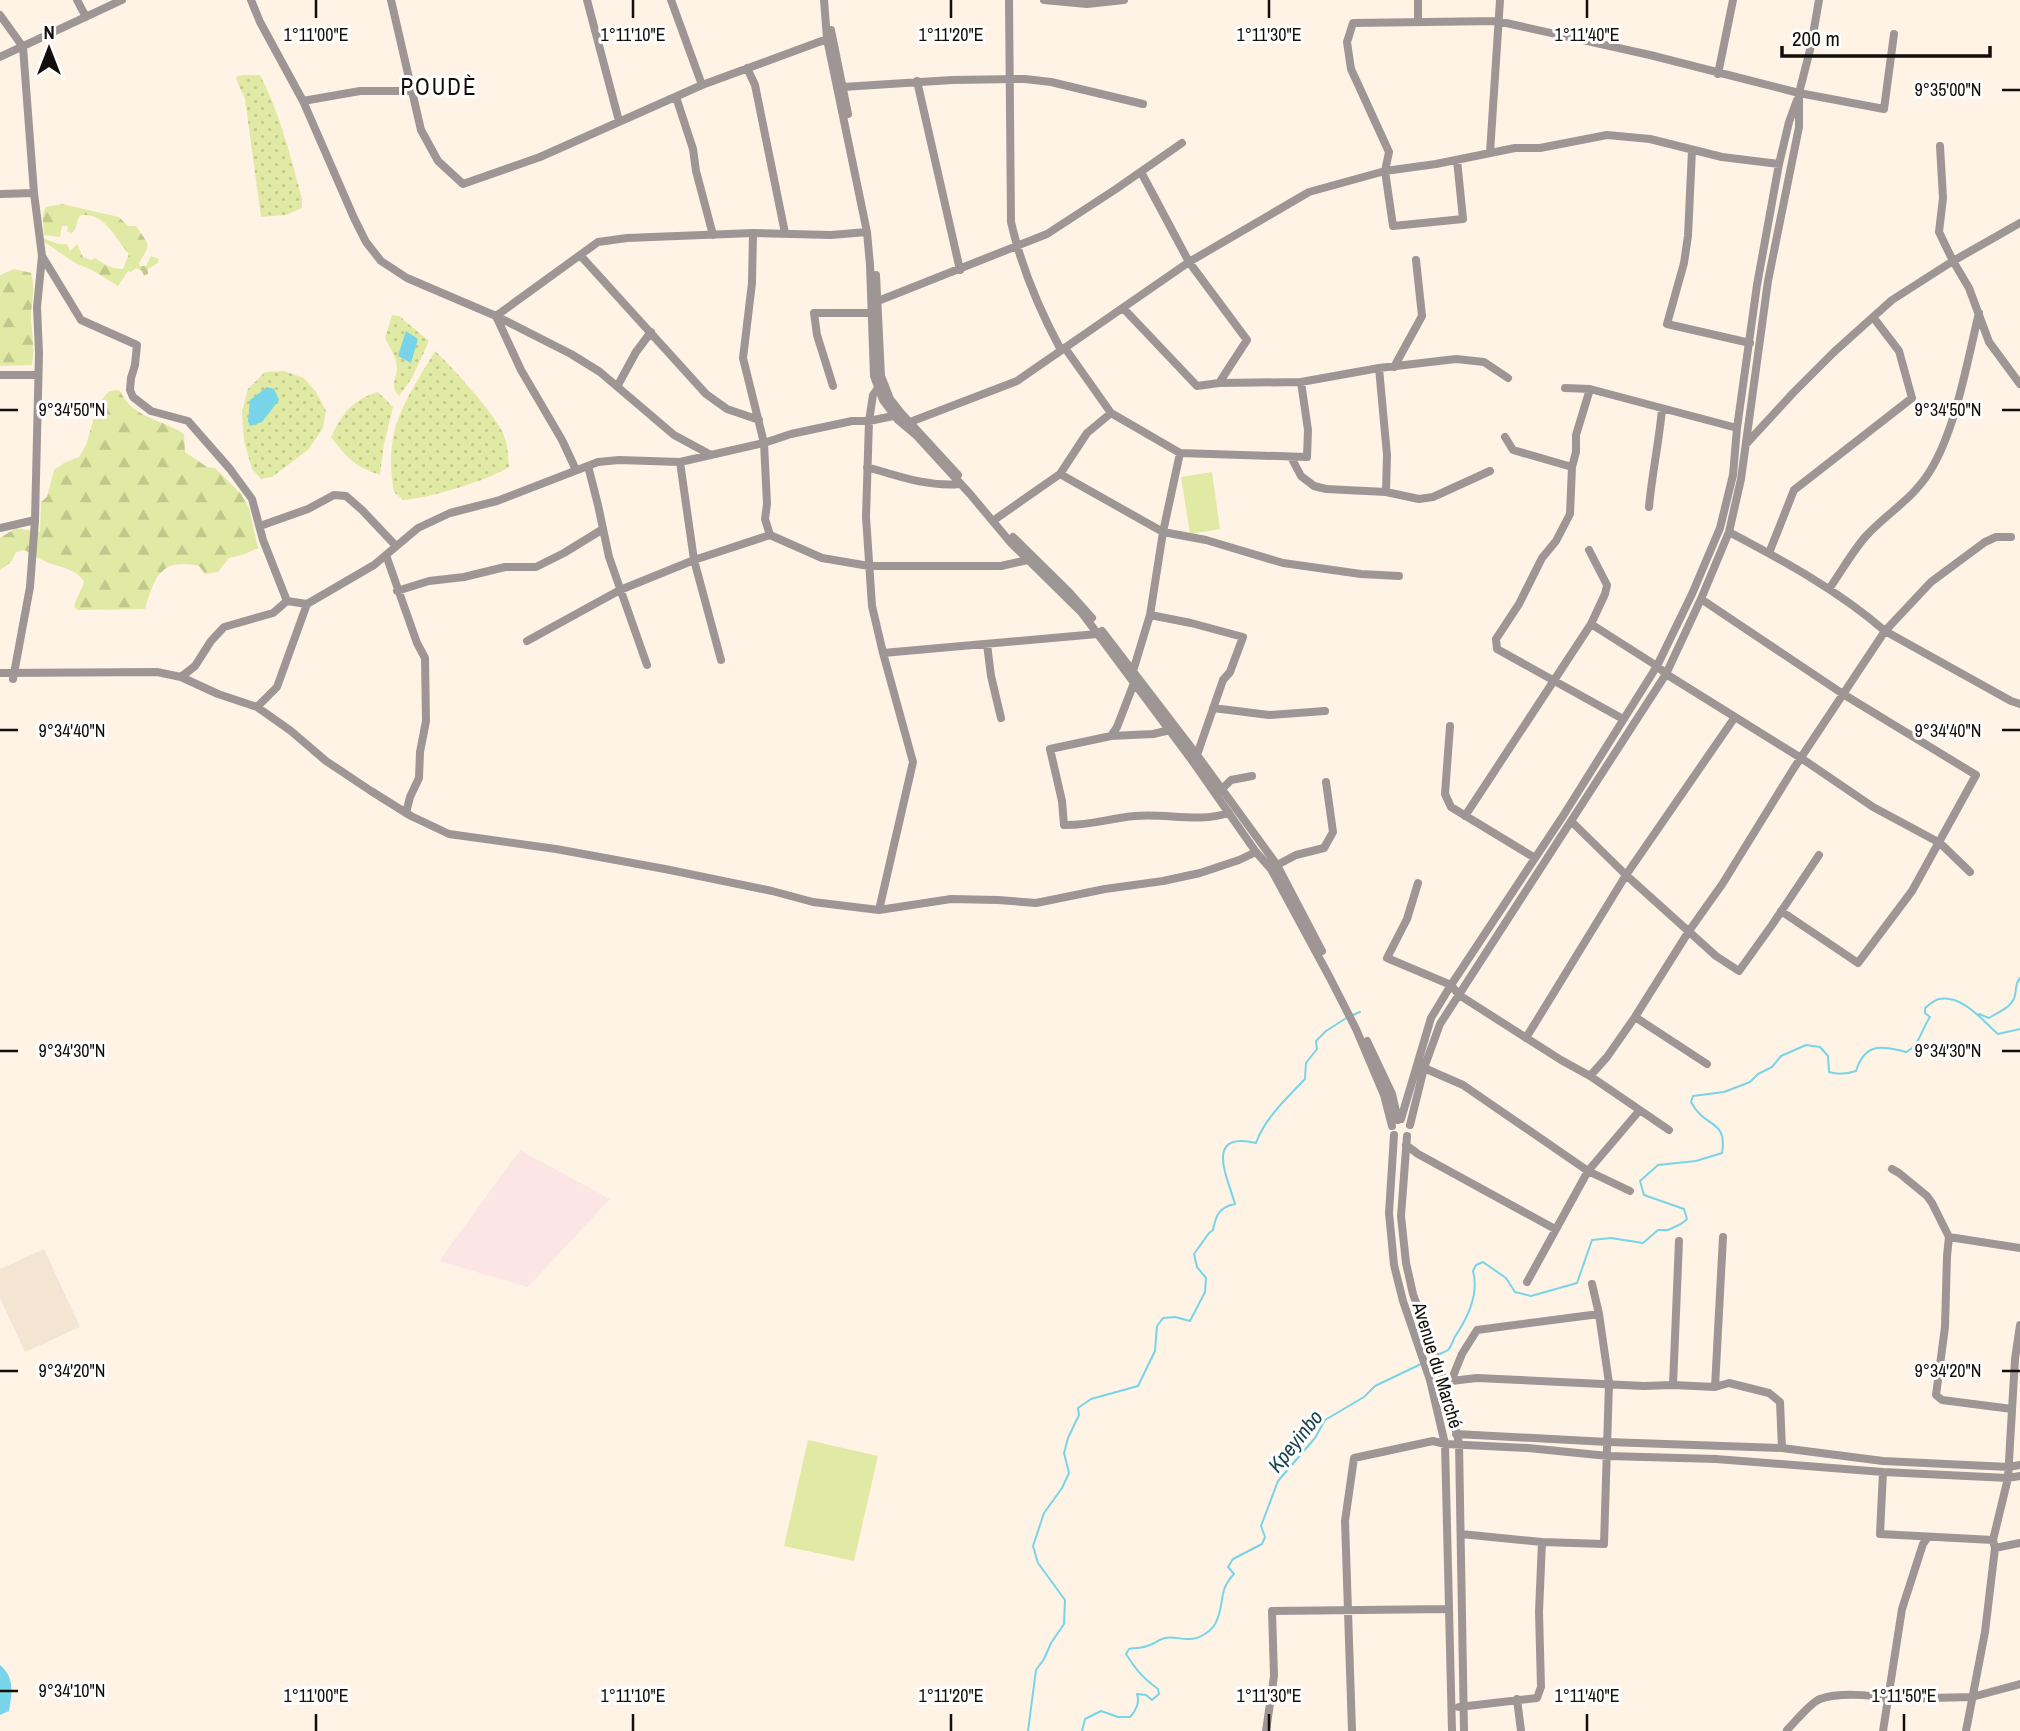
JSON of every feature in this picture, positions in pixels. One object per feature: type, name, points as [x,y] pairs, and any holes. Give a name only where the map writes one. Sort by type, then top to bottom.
[{"type":"street","points":[[77,0],[86,17]]},
{"type":"street","points":[[0,57],[122,0]]},
{"type":"street","points":[[251,0],[303,101],[354,218],[366,242],[381,261],[407,278],[496,316],[571,354],[618,385],[674,435],[711,455]]},
{"type":"street","points":[[391,0],[421,130],[439,161],[463,184],[540,158],[702,85],[827,39]]},
{"type":"street","points":[[587,0],[619,121]]},
{"type":"street","points":[[671,0],[702,85]]},
{"type":"street","points":[[824,0],[827,39],[867,232],[874,376],[883,400],[1028,560],[1082,614],[1271,869],[1351,1015]]},
{"type":"street","points":[[824,0],[872,231],[881,376],[898,414],[910,422],[1015,539],[1085,609],[1277,865],[1392,1094],[1399,1138],[1406,1140],[1418,1154],[1555,1229]]},
{"type":"street","points":[[1009,0],[1011,222],[1016,247],[1036,294],[1042,316],[1111,413],[1180,453],[1307,457],[1308,430],[1301,382]]},
{"type":"street","points":[[1044,0],[1087,4],[1124,0]]},
{"type":"street","points":[[1418,0],[1418,21]]},
{"type":"street","points":[[1490,153],[1500,0]]},
{"type":"street","points":[[1718,74],[1733,0]]},
{"type":"street","points":[[1396,1125],[1432,1018],[1657,666],[1720,528],[1733,475],[1757,285],[1779,164],[1811,46],[1819,0]]},
{"type":"street","points":[[0,15],[23,47],[34,193],[42,256],[37,307],[39,353],[35,520],[30,587],[13,676]]},
{"type":"street","points":[[1457,160],[1463,219],[1393,226],[1385,171],[1389,152],[1351,69],[1347,42],[1353,23],[1497,21],[1650,55],[1799,93],[1884,109],[1894,34]]},
{"type":"street","points":[[747,68],[755,85],[785,233]]},
{"type":"street","points":[[843,87],[1010,79],[1051,82],[1143,103]]},
{"type":"street","points":[[917,82],[960,270]]},
{"type":"street","points":[[303,101],[360,91],[412,91]]},
{"type":"street","name":"Avenue du Marché","points":[[1464,1731],[1459,1443],[1447,1385],[1441,1375],[1413,1294],[1406,1263],[1401,1216],[1406,1140],[1424,1068],[1440,1024],[1665,674],[1729,532],[1741,480],[1768,281],[1799,127],[1799,93]]},
{"type":"street","points":[[676,97],[693,149],[696,171],[713,234]]},
{"type":"street","points":[[910,422],[1017,381],[1189,262],[1309,192],[1385,171],[1515,148],[1540,148],[1607,135],[1650,139],[1732,159],[1779,164]]},
{"type":"street","points":[[878,301],[1047,234],[1182,143]]},
{"type":"street","points":[[1940,146],[1943,198],[1939,232],[1969,288],[1989,342],[2020,384]]},
{"type":"street","points":[[1692,150],[1684,264],[1667,324],[1750,343]]},
{"type":"street","points":[[1141,172],[1189,262],[1247,340],[1219,383]]},
{"type":"street","points":[[0,194],[34,193]]},
{"type":"street","points":[[1746,444],[1834,352],[1892,300],[2020,222]]},
{"type":"street","points":[[496,316],[598,242],[713,234],[831,235],[867,232]]},
{"type":"street","points":[[753,233],[752,283],[743,358],[764,443],[767,504],[765,519],[770,536]]},
{"type":"street","points":[[580,255],[706,394],[727,409],[759,420]]},
{"type":"street","points":[[42,256],[81,320],[137,345],[130,390],[133,397],[151,411],[188,421],[252,499],[263,540],[287,601]]},
{"type":"street","points":[[1394,367],[1422,316],[1416,260]]},
{"type":"street","points":[[1123,308],[1197,386],[1219,383],[1301,382],[1379,368],[1456,359],[1483,362],[1508,378]]},
{"type":"street","points":[[833,386],[817,335],[814,313],[872,313]]},
{"type":"street","points":[[1829,589],[1866,536],[1907,501],[1929,473],[1942,447],[1959,395],[1979,313]]},
{"type":"street","points":[[496,316],[521,370],[562,440],[576,470]]},
{"type":"street","points":[[1769,553],[1794,490],[1912,398],[1899,351],[1873,317]]},
{"type":"street","points":[[618,385],[650,332]]},
{"type":"street","points":[[1379,368],[1387,455],[1386,492]]},
{"type":"street","points":[[0,375],[38,375]]},
{"type":"street","points":[[878,388],[873,395],[869,421],[867,467],[866,517],[872,606],[913,762],[878,911]]},
{"type":"street","points":[[1565,388],[1590,389],[1737,428]]},
{"type":"street","points":[[1590,389],[1579,422],[1572,467],[1570,514],[1496,639],[1497,649],[1623,719]]},
{"type":"street","points":[[1649,507],[1662,409]]},
{"type":"street","points":[[997,518],[1060,474],[1087,433],[1111,413]]},
{"type":"street","points":[[181,677],[195,666],[224,626],[273,612],[287,601],[307,604],[374,565],[418,527],[450,513],[497,501],[598,462],[680,462],[764,443],[791,434],[898,414]]},
{"type":"street","points":[[1505,437],[1513,450],[1572,467]]},
{"type":"street","points":[[1133,671],[1150,615],[1163,532],[1180,453]]},
{"type":"street","points":[[1292,457],[1301,476],[1314,486],[1386,492],[1419,499],[1433,497],[1490,471]]},
{"type":"street","points":[[680,462],[694,560],[721,660]]},
{"type":"street","points":[[588,466],[609,557],[647,665]]},
{"type":"street","points":[[867,467],[916,481],[940,485],[960,484]]},
{"type":"street","points":[[1060,474],[1163,532],[1206,540],[1283,563],[1361,574],[1399,576]]},
{"type":"street","points":[[260,526],[308,509],[334,495],[346,496],[396,546]]},
{"type":"street","points":[[0,528],[35,520]]},
{"type":"street","points":[[397,591],[429,580],[464,577],[505,567],[536,567],[564,554],[603,529]]},
{"type":"street","points":[[1729,532],[1829,589],[1885,631],[2020,704]]},
{"type":"street","points":[[527,642],[620,590],[694,560],[770,536],[822,558],[869,566],[1001,566],[1028,560]]},
{"type":"street","points":[[1591,1076],[1635,1017],[1885,631],[1931,582],[1985,542],[1996,537],[2011,537]]},
{"type":"street","points":[[1465,816],[1591,624],[1605,594],[1607,585],[1589,550]]},
{"type":"street","points":[[386,555],[397,591],[425,658],[426,721],[420,752],[419,778],[406,813]]},
{"type":"street","points":[[1701,599],[1843,694],[1976,775],[1912,891],[1858,963],[1781,911]]},
{"type":"street","points":[[257,707],[277,687],[307,604]]},
{"type":"street","points":[[1150,615],[1243,637],[1230,672],[1223,680],[1197,755]]},
{"type":"street","points":[[1591,624],[1657,666],[1665,674],[1801,758],[1872,807],[1940,843],[1970,872]]},
{"type":"street","points":[[883,653],[1097,634]]},
{"type":"street","points":[[987,644],[1001,718]]},
{"type":"street","points":[[0,673],[13,676],[156,672],[181,677],[257,707],[292,731],[326,761],[406,813],[449,834],[556,849],[772,891],[813,902],[878,911],[951,899],[1036,903],[1188,876],[1256,852]]},
{"type":"street","points":[[1111,736],[1134,683]]},
{"type":"street","points":[[1213,708],[1269,715],[1325,711]]},
{"type":"street","points":[[1526,1038],[1626,875],[1735,718]]},
{"type":"street","points":[[1450,726],[1446,794],[1451,807],[1535,858]]},
{"type":"street","points":[[1170,730],[1153,734],[1111,736],[1050,749],[1062,801],[1064,825],[1138,816],[1196,818],[1229,813]]},
{"type":"street","points":[[1221,790],[1231,780],[1252,776]]},
{"type":"street","points":[[1277,865],[1296,855],[1324,848],[1333,832],[1326,782]]},
{"type":"street","points":[[1572,822],[1716,956],[1739,971],[1819,855]]},
{"type":"street","points":[[1418,883],[1407,919],[1387,958],[1451,985],[1459,995],[1591,1076],[1668,1130]]},
{"type":"street","points":[[1635,1017],[1707,1064]]},
{"type":"street","points":[[1424,1068],[1463,1086],[1588,1171],[1630,1191]]},
{"type":"street","points":[[1527,1282],[1588,1171],[1639,1111]]},
{"type":"street","points":[[1396,1125],[1406,1121],[1410,1125]]},
{"type":"street","name":"Avenue du Marché","points":[[1396,1125],[1389,1213],[1394,1265],[1403,1301],[1430,1380],[1445,1444],[1452,1731]]},
{"type":"street","points":[[1892,1170],[1927,1196],[1949,1237],[1945,1326],[1936,1395],[1942,1400],[2012,1409]]},
{"type":"street","points":[[1715,1387],[1723,1237]]},
{"type":"street","points":[[1949,1237],[2020,1248]]},
{"type":"street","points":[[1672,1385],[1679,1241]]},
{"type":"street","points":[[1461,1534],[1542,1542],[1604,1544],[1609,1383],[1592,1284]]},
{"type":"street","points":[[1447,1385],[1462,1353],[1477,1331],[1599,1314]]},
{"type":"street","points":[[1966,1731],[1985,1632],[1994,1544],[2008,1478],[2015,1359],[2020,1325]]},
{"type":"street","points":[[1447,1385],[1478,1378],[1644,1386],[1715,1387],[1729,1383],[1769,1393],[1780,1402],[1782,1448]]},
{"type":"street","points":[[1456,1434],[1782,1448],[1883,1461],[2020,1465]]},
{"type":"street","points":[[1352,1731],[1345,1521],[1354,1458],[1433,1441],[1608,1456],[1716,1459],[1883,1472],[2008,1478],[2020,1476]]},
{"type":"street","points":[[1883,1472],[1880,1534],[1994,1544],[2020,1543]]},
{"type":"street","points":[[1883,1731],[1902,1609],[1923,1544],[1928,1537]]},
{"type":"street","points":[[1452,1707],[1537,1698],[1541,1687],[1539,1612],[1542,1542]]},
{"type":"street","points":[[1266,1731],[1274,1676],[1272,1611],[1449,1609]]},
{"type":"street","points":[[1787,1731],[1818,1700],[1857,1695],[1887,1699],[1972,1697],[2020,1684]]},
{"type":"street","points":[[1517,1699],[1521,1731]]},
{"type":"shaded area","points":[[520,1150],[610,1199],[528,1287],[439,1261]]},
{"type":"shaded area","points":[[44,1249],[80,1327],[25,1352],[0,1298],[0,1269]]},
{"type":"green space","points":[[260,75],[284,136],[302,199],[302,208],[286,215],[261,217],[245,99],[236,77]]},
{"type":"green space","points":[[62,204],[119,217],[128,226],[136,226],[147,244],[140,266],[146,266],[151,256],[159,259],[158,263],[148,269],[148,274],[144,276],[142,271],[136,268],[128,271],[118,286],[75,263],[43,241],[43,238],[58,244],[67,244],[70,251],[77,244],[83,257],[91,260],[95,258],[114,268],[123,269],[129,254],[109,227],[90,215],[81,215],[72,233],[67,231],[68,226],[62,226],[60,237],[44,235],[43,217],[46,207]]},
{"type":"green space","points":[[14,269],[31,273],[32,365],[0,366],[0,275]]},
{"type":"green space","points":[[392,315],[399,316],[429,341],[412,378],[399,396],[394,385],[396,363],[385,338]]},
{"type":"green space","points":[[435,351],[472,390],[498,424],[506,441],[509,467],[458,488],[403,500],[394,492],[391,470],[394,434],[406,402]]},
{"type":"green space","points":[[284,371],[304,378],[316,392],[326,411],[323,428],[308,450],[272,477],[261,479],[252,469],[244,441],[242,412],[248,389],[265,372]]},
{"type":"green space","points":[[119,390],[139,412],[184,434],[185,452],[207,467],[215,468],[241,494],[249,508],[258,548],[229,558],[218,572],[205,574],[199,566],[186,564],[168,567],[156,579],[145,609],[78,610],[74,607],[84,581],[80,577],[73,571],[46,562],[24,550],[16,552],[11,562],[0,570],[0,538],[16,528],[40,532],[41,502],[47,497],[54,470],[79,457],[86,445],[98,404],[109,391]]},
{"type":"green space","points":[[378,392],[393,407],[380,475],[352,461],[331,437],[349,408]]},
{"type":"green space","points":[[1212,472],[1220,529],[1190,534],[1181,477]]},
{"type":"green space","points":[[808,1440],[878,1456],[854,1561],[784,1546]]},
{"type":"water","points":[[406,331],[418,339],[411,363],[398,356]]},
{"type":"water","points":[[267,387],[274,389],[279,400],[262,422],[250,426],[250,400]]},
{"type":"water","points":[[0,1665],[8,1675],[11,1692],[9,1711],[0,1715]]},
{"type":"waterway","points":[[1979,1014],[1989,1018],[2008,1006],[2014,999],[2020,978]]},
{"type":"waterway","points":[[1438,1355],[1447,1351],[1468,1313],[1475,1288],[1473,1271],[1476,1265],[1483,1262],[1506,1278],[1515,1292],[1531,1296],[1577,1283],[1592,1240],[1611,1238],[1643,1243],[1658,1230],[1668,1230],[1687,1219],[1684,1209],[1644,1195],[1640,1181],[1658,1165],[1696,1161],[1722,1153],[1722,1134],[1697,1111],[1691,1102],[1693,1096],[1724,1092],[1750,1082],[1758,1074],[1772,1067],[1781,1056],[1806,1045],[1820,1047],[1828,1056],[1829,1072],[1839,1074],[1856,1071],[1864,1055],[1875,1048],[1906,1052],[1917,1041],[1930,1017],[1925,1013],[1925,1008],[1939,999],[1964,1004],[1998,1034],[2020,1029]]},
{"type":"waterway","points":[[1353,1015],[1360,1012]]},
{"type":"waterway","points":[[1028,1731],[1036,1670],[1064,1624],[1065,1600],[1038,1563],[1033,1546],[1044,1513],[1069,1473],[1064,1453],[1079,1415],[1078,1408],[1091,1399],[1138,1386],[1155,1351],[1157,1326],[1163,1318],[1175,1317],[1190,1321],[1205,1292],[1206,1278],[1197,1267],[1194,1254],[1213,1230],[1219,1212],[1235,1204],[1225,1170],[1224,1150],[1229,1144],[1240,1141],[1256,1143],[1270,1117],[1305,1079],[1306,1063],[1317,1049],[1316,1041],[1348,1017]]},
{"type":"waterway","name":"Kpeyinbo","points":[[1082,1731],[1085,1719],[1101,1711],[1118,1717],[1130,1717],[1137,1706],[1137,1694],[1146,1695],[1152,1700],[1159,1694],[1158,1689],[1130,1660],[1126,1654],[1129,1649],[1145,1647],[1168,1637],[1196,1638],[1212,1628],[1226,1586],[1234,1574],[1228,1567],[1233,1559],[1262,1544],[1265,1537],[1261,1526],[1278,1481],[1315,1438],[1325,1420],[1364,1397],[1375,1386],[1421,1364]]},
{"type":"district","name":"POUDÈ","points":[[439,86]]}]
